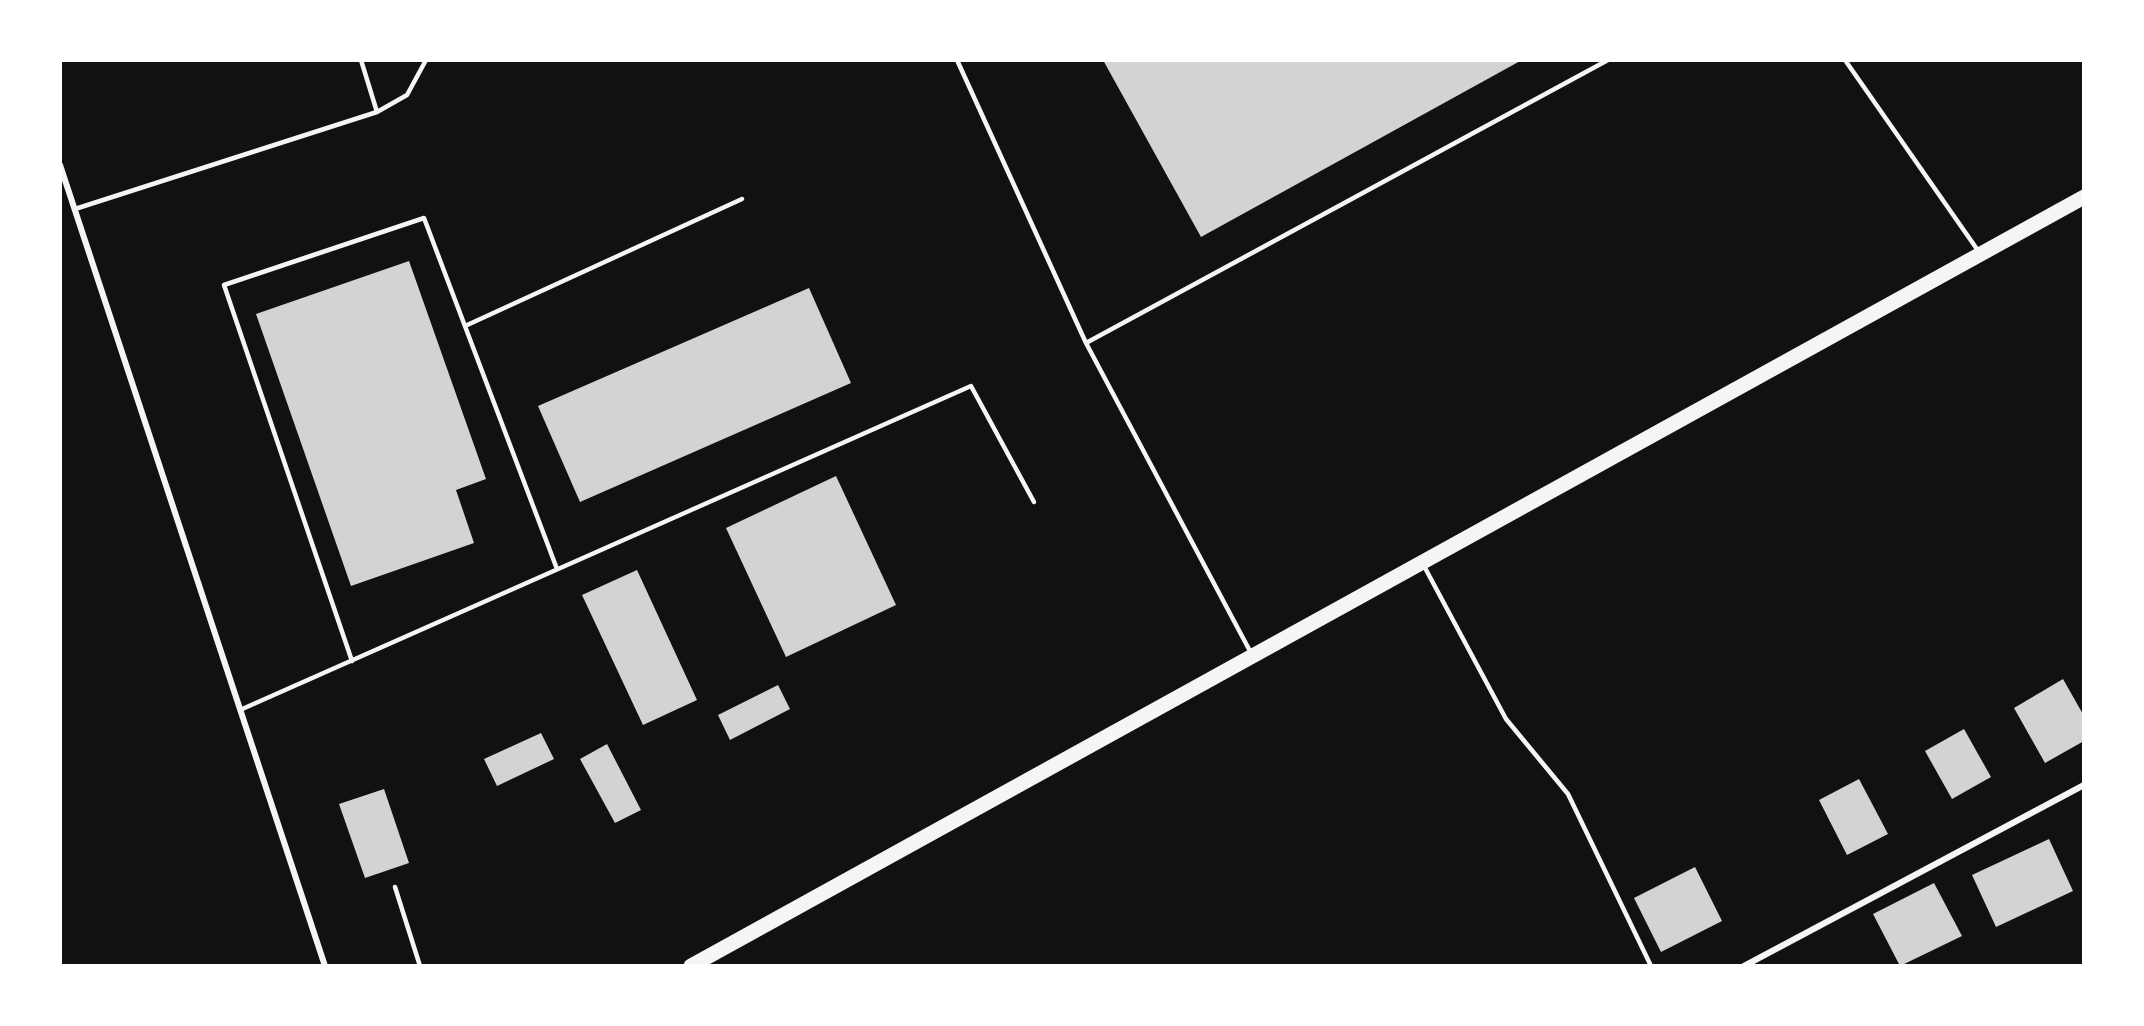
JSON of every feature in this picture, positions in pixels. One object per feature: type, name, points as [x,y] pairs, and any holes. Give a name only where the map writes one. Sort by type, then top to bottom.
[{"type":"main road","points":[[691,966],[2084,197]]},
{"type":"street","points":[[60,165],[325,966]]},
{"type":"street","points":[[1744,966],[2084,785]]},
{"type":"lane","points":[[361,60],[377,112]]},
{"type":"lane","points":[[75,209],[377,112],[407,95],[426,60]]},
{"type":"lane","points":[[957,60],[1086,343],[1252,656]]},
{"type":"lane","points":[[1086,343],[1608,60]]},
{"type":"lane","points":[[1845,60],[1981,254]]},
{"type":"lane","points":[[465,326],[742,199]]},
{"type":"lane","points":[[352,661],[224,285],[424,218],[557,569]]},
{"type":"lane","points":[[240,710],[971,386],[1034,502]]},
{"type":"lane","points":[[1422,562],[1506,719],[1568,794],[1651,966]]},
{"type":"lane","points":[[395,887],[420,966]]},
{"type":"building","points":[[1103,60],[1522,60],[1201,237]]},
{"type":"building","points":[[409,261],[486,479],[456,490],[474,543],[351,586],[256,314]]},
{"type":"building","points":[[809,288],[851,383],[580,502],[538,406]]},
{"type":"building","points":[[836,476],[896,605],[786,657],[726,528]]},
{"type":"building","points":[[637,570],[697,700],[643,725],[582,595]]},
{"type":"building","points":[[2063,679],[2084,716],[2084,741],[2045,763],[2014,708]]},
{"type":"building","points":[[778,685],[790,709],[730,740],[718,715]]},
{"type":"building","points":[[1964,729],[1991,777],[1952,799],[1925,751]]},
{"type":"building","points":[[541,733],[554,759],[497,786],[484,759]]},
{"type":"building","points":[[607,744],[641,810],[615,823],[580,759]]},
{"type":"building","points":[[1859,779],[1888,834],[1847,855],[1819,800]]},
{"type":"building","points":[[384,789],[409,863],[365,878],[339,804]]},
{"type":"building","points":[[2049,839],[2073,891],[1996,927],[1972,875]]},
{"type":"building","points":[[1695,867],[1722,921],[1661,952],[1634,898]]},
{"type":"building","points":[[1934,883],[1962,936],[1900,966],[1873,914]]}]
